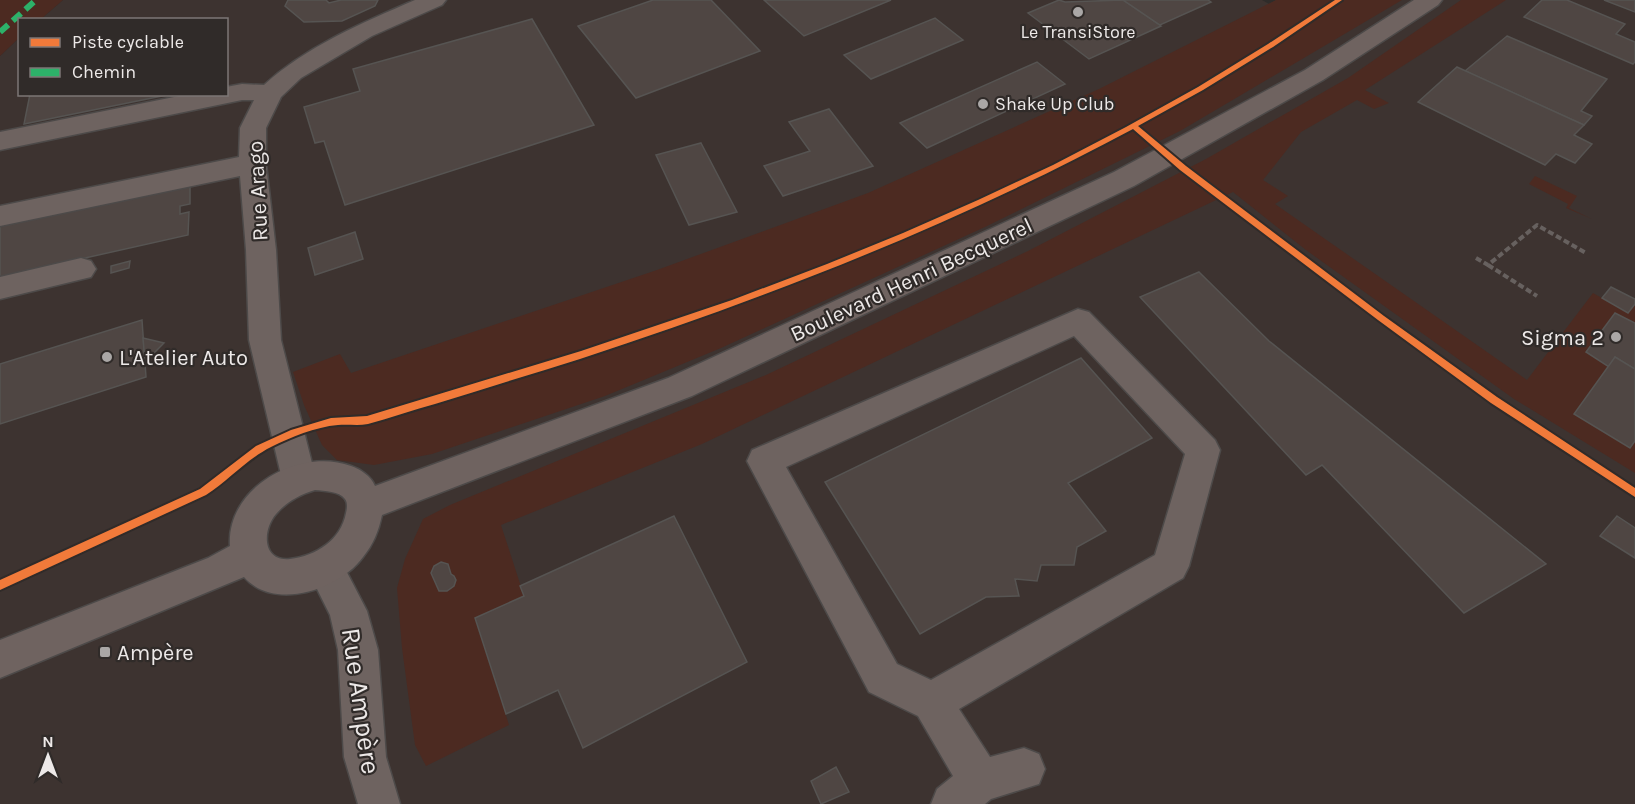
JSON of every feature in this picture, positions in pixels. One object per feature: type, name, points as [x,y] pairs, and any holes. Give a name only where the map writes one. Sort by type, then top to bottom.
[{"type":"main road","name":"Boulevard Henri Becquerel","points":[[366,506],[680,387],[1124,179],[1314,75],[1430,0]]},
{"type":"main road","points":[[323,475],[344,478],[355,484],[366,506],[361,532],[340,558],[325,567],[307,574],[288,577],[271,574],[258,567],[250,555],[247,538],[252,520],[263,503],[279,489],[299,479],[323,475]]},
{"type":"main road","points":[[0,659],[201,578],[250,555]]},
{"type":"street","name":"Rue Arago","points":[[299,479],[265,340],[261,250],[252,164],[253,128],[270,93],[292,73],[364,31],[434,0]]},
{"type":"street","points":[[228,95],[242,92],[270,93]]},
{"type":"street","points":[[0,141],[222,96]]},
{"type":"street","points":[[0,216],[252,164]]},
{"type":"street","points":[[0,288],[81,269]]},
{"type":"street","points":[[932,702],[1170,566],[1203,450],[1078,321],[764,461],[884,678],[932,702],[966,792],[1024,769]]},
{"type":"street","name":"Rue Ampère","points":[[325,567],[348,611],[358,650],[365,757],[379,804]]},
{"type":"path","points":[[1488,266],[1537,225],[1586,253]]},
{"type":"path","points":[[1476,258],[1537,296]]},
{"type":"shaded area","points":[[0,0],[63,0],[42,18],[18,18],[18,39],[0,56]]},
{"type":"shaded area","points":[[63,0],[1262,0],[1269,4],[1276,0],[1635,0],[1635,804],[0,804],[0,56],[18,39],[18,96],[228,96],[228,18],[42,18]]},
{"type":"shaded area","points":[[1276,0],[1402,0],[1180,131],[985,227],[721,348],[605,396],[432,454],[374,465],[337,460],[322,445],[304,405],[293,372],[340,354],[351,373],[657,270],[868,193],[1099,89]]},
{"type":"shaded area","points":[[1461,0],[1506,0],[1365,90],[1389,103],[1374,109],[1357,100],[1301,132],[1263,180],[1288,196],[1275,204],[1527,380],[1593,293],[1628,313],[1635,304],[1635,323],[1615,313],[1586,351],[1609,367],[1635,441],[1635,473],[1514,399],[1306,250],[1233,192],[702,444],[501,525],[524,596],[475,618],[509,725],[426,766],[415,745],[402,648],[397,588],[405,559],[423,519],[450,505],[766,375],[1028,251],[1206,159],[1348,78]]},
{"type":"shaded area","points":[[1535,176],[1577,196],[1569,208],[1592,219],[1566,208],[1568,204],[1529,184]]},
{"type":"building","points":[[288,0],[326,0],[329,3],[341,0],[378,0],[375,6],[342,21],[304,22],[285,6]]},
{"type":"building","points":[[653,0],[711,0],[760,51],[636,98],[578,26]]},
{"type":"building","points":[[764,0],[891,0],[804,36]]},
{"type":"building","points":[[1059,0],[1065,2],[1123,0],[1161,26],[1089,59],[1028,13]]},
{"type":"building","points":[[1123,0],[1208,0],[1211,2],[1160,25]]},
{"type":"building","points":[[1542,0],[1567,0],[1625,24],[1616,34],[1635,42],[1635,62],[1633,64],[1524,17]]},
{"type":"building","points":[[1604,0],[1635,0],[1635,12]]},
{"type":"building","points":[[935,18],[963,40],[871,79],[844,55]]},
{"type":"building","points":[[532,19],[594,125],[345,205],[324,141],[315,143],[304,107],[360,91],[353,69]]},
{"type":"building","points":[[1507,36],[1607,79],[1581,111],[1592,116],[1584,125],[1465,71]]},
{"type":"building","name":"Shake Up Club","points":[[1037,62],[1065,84],[927,148],[900,123]]},
{"type":"building","points":[[1457,67],[1584,125],[1574,135],[1592,144],[1575,163],[1556,154],[1545,165],[1418,102]]},
{"type":"building","points":[[30,96],[162,96],[24,124]]},
{"type":"building","points":[[829,109],[873,166],[783,196],[764,166],[810,151],[789,122]]},
{"type":"building","points":[[701,143],[737,212],[689,225],[656,155]]},
{"type":"building","points":[[190,182],[190,204],[180,206],[180,214],[189,212],[188,235],[0,277],[0,224]]},
{"type":"building","points":[[355,232],[363,259],[315,275],[308,248]]},
{"type":"building","points":[[130,261],[129,268],[111,273],[111,266]]},
{"type":"building","points":[[1199,272],[1269,341],[1546,564],[1464,613],[1322,465],[1306,475],[1140,297]]},
{"type":"building","points":[[1611,287],[1635,299],[1635,304],[1628,313],[1602,298]]},
{"type":"building","name":"Sigma 2","points":[[1615,313],[1635,323],[1635,369],[1615,357],[1609,367],[1586,352]]},
{"type":"building","points":[[142,320],[146,377],[0,424],[0,364]]},
{"type":"building","points":[[143,338],[164,343],[145,362]]},
{"type":"building","points":[[1615,357],[1635,369],[1635,441],[1630,448],[1574,414]]},
{"type":"building","points":[[1081,358],[1152,438],[1068,483],[1106,531],[1077,547],[1074,565],[1041,565],[1037,581],[1015,579],[1019,596],[986,597],[920,634],[825,482]]},
{"type":"building","points":[[674,516],[747,662],[583,748],[558,690],[506,714],[475,618],[524,596],[520,586]]},
{"type":"building","points":[[1617,516],[1635,528],[1635,558],[1600,536]]},
{"type":"building","points":[[441,562],[448,564],[456,580],[454,586],[447,591],[439,591],[431,573],[434,566]]},
{"type":"building","points":[[836,767],[849,792],[821,804],[811,781]]},
{"type":"marked path","points":[[0,32],[36,0]]},
{"type":"cycle path","points":[[0,585],[203,492],[259,449],[294,433],[331,422],[367,420],[581,355],[735,303],[906,235],[981,202],[1129,129],[1271,45],[1339,0]]},
{"type":"cycle path","points":[[1133,126],[1183,168],[1381,318],[1494,400],[1635,493]]},
{"type":"place","name":"Le TransiStore","points":[[1078,12]]},
{"type":"place","name":"Shake Up Club","points":[[983,104]]},
{"type":"place","name":"Sigma 2","points":[[1616,337]]},
{"type":"place","name":"L'Atelier Auto","points":[[107,357]]},
{"type":"place","name":"Ampère","points":[[105,652]]}]
